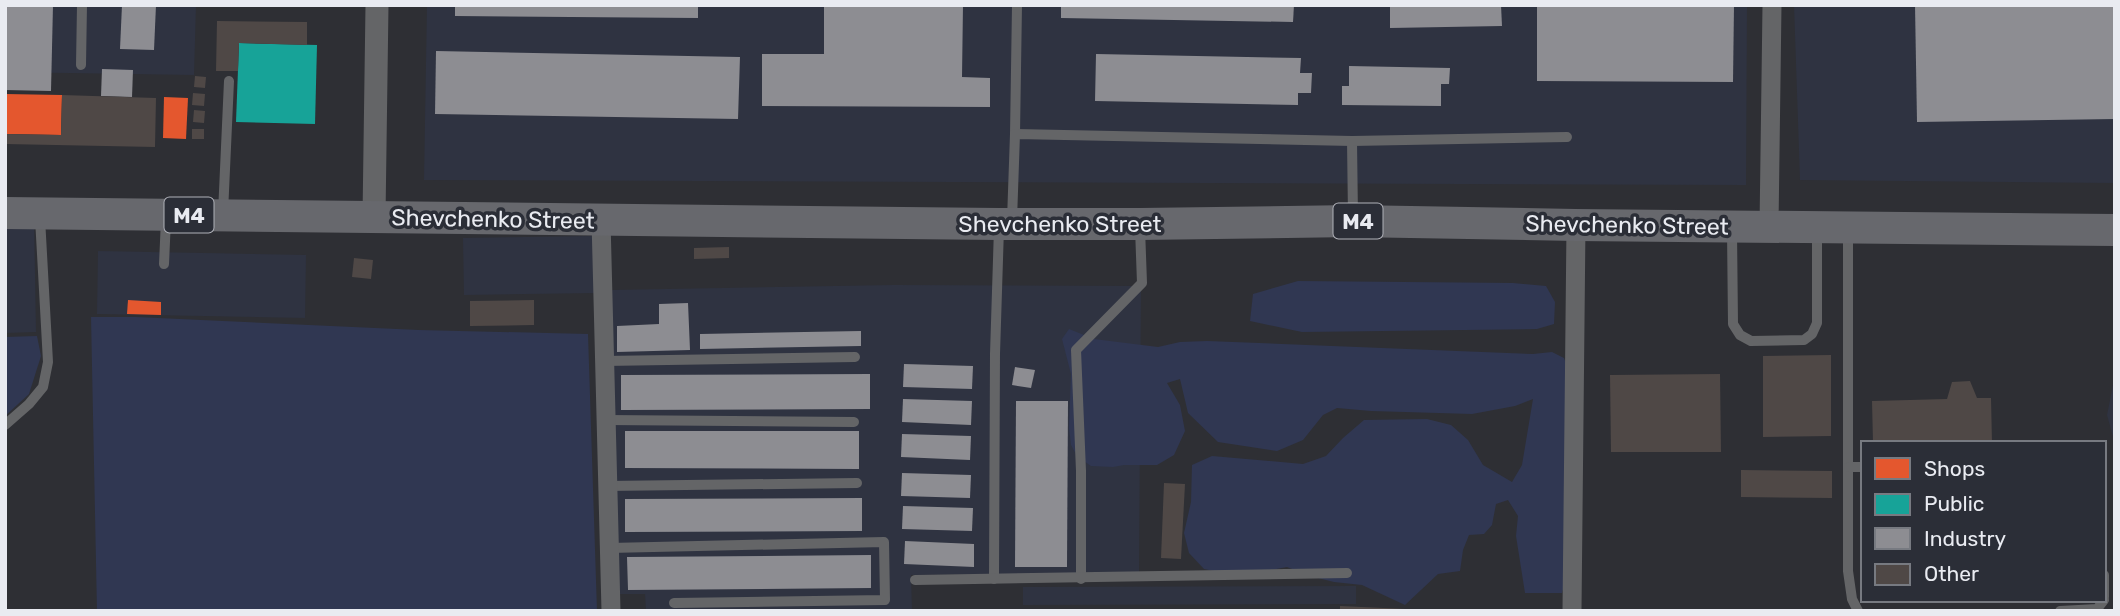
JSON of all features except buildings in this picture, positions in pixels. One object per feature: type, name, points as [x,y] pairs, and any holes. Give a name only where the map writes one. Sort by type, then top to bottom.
[{"type":"highway","name":"Shevchenko Street","points":[[5,213],[1006,224],[1353,221],[2115,230]]},
{"type":"street","points":[[374,217],[377,5]]},
{"type":"street","points":[[1769,227],[1772,5]]},
{"type":"street","points":[[601,220],[611,611]]},
{"type":"street","points":[[1572,611],[1576,225]]},
{"type":"lane","points":[[81,65],[82,5]]},
{"type":"lane","points":[[994,579],[995,354],[1015,134],[1017,5]]},
{"type":"lane","points":[[223,216],[229,81]]},
{"type":"lane","points":[[1015,134],[1352,141],[1567,137]]},
{"type":"lane","points":[[1352,141],[1353,221]]},
{"type":"lane","points":[[5,425],[29,404],[43,387],[48,362],[40,214]]},
{"type":"lane","points":[[164,264],[166,215]]},
{"type":"lane","points":[[1081,579],[1081,471],[1076,350],[1142,283],[1140,224]]},
{"type":"lane","points":[[1732,226],[1732,324],[1741,335],[1751,341],[1804,340],[1812,334],[1817,323],[1816,227]]},
{"type":"lane","points":[[1848,228],[1848,571],[1852,599],[1858,611]]},
{"type":"lane","points":[[604,360],[855,357]]},
{"type":"lane","points":[[606,420],[855,422]]},
{"type":"lane","points":[[1849,467],[1861,467]]},
{"type":"lane","points":[[607,486],[857,483]]},
{"type":"lane","points":[[609,548],[884,542],[885,600],[674,603]]},
{"type":"lane","points":[[915,580],[1347,573]]},
{"type":"lane","points":[[2060,611],[2097,609],[2101,602]]},
{"type":"shaded area","points":[[5,5],[196,5],[194,75],[5,72]]},
{"type":"shaded area","points":[[427,5],[1747,5],[1746,185],[424,180]]},
{"type":"shaded area","points":[[1794,5],[2115,5],[2115,183],[1800,180]]},
{"type":"shaded area","points":[[5,218],[34,218],[36,332],[5,333]]},
{"type":"shaded area","points":[[596,236],[597,293],[464,295],[463,238]]},
{"type":"shaded area","points":[[98,251],[306,255],[305,318],[97,314]]},
{"type":"shaded area","points":[[1298,281],[1513,283],[1546,286],[1555,302],[1554,324],[1537,329],[1302,332],[1250,321],[1253,294]]},
{"type":"shaded area","points":[[894,285],[1141,286],[1139,573],[911,575],[912,611],[646,611],[645,594],[619,594],[611,290]]},
{"type":"shaded area","points":[[91,317],[588,334],[597,611],[97,611]]},
{"type":"shaded area","points":[[1069,329],[1094,339],[1158,347],[1180,342],[1207,341],[1533,354],[1552,352],[1564,358],[1568,368],[1568,571],[1562,593],[1525,593],[1516,536],[1518,516],[1508,500],[1496,504],[1492,525],[1484,534],[1469,535],[1463,550],[1460,571],[1438,574],[1405,605],[1362,585],[1334,582],[1287,567],[1250,574],[1204,569],[1189,553],[1184,533],[1191,502],[1192,465],[1212,456],[1303,464],[1326,456],[1364,420],[1427,419],[1451,425],[1468,440],[1483,465],[1512,482],[1522,465],[1533,399],[1515,406],[1472,414],[1337,408],[1323,415],[1303,440],[1277,451],[1218,442],[1188,413],[1180,379],[1167,383],[1180,405],[1185,431],[1174,455],[1157,465],[1091,466],[1077,456],[1071,445],[1071,374],[1062,339]]},
{"type":"shaded area","points":[[37,336],[41,356],[29,394],[5,416],[5,337]]},
{"type":"shaded area","points":[[2115,380],[2115,444],[2107,415]]},
{"type":"shaded area","points":[[1356,586],[1356,604],[1023,605],[1023,587]]}]
